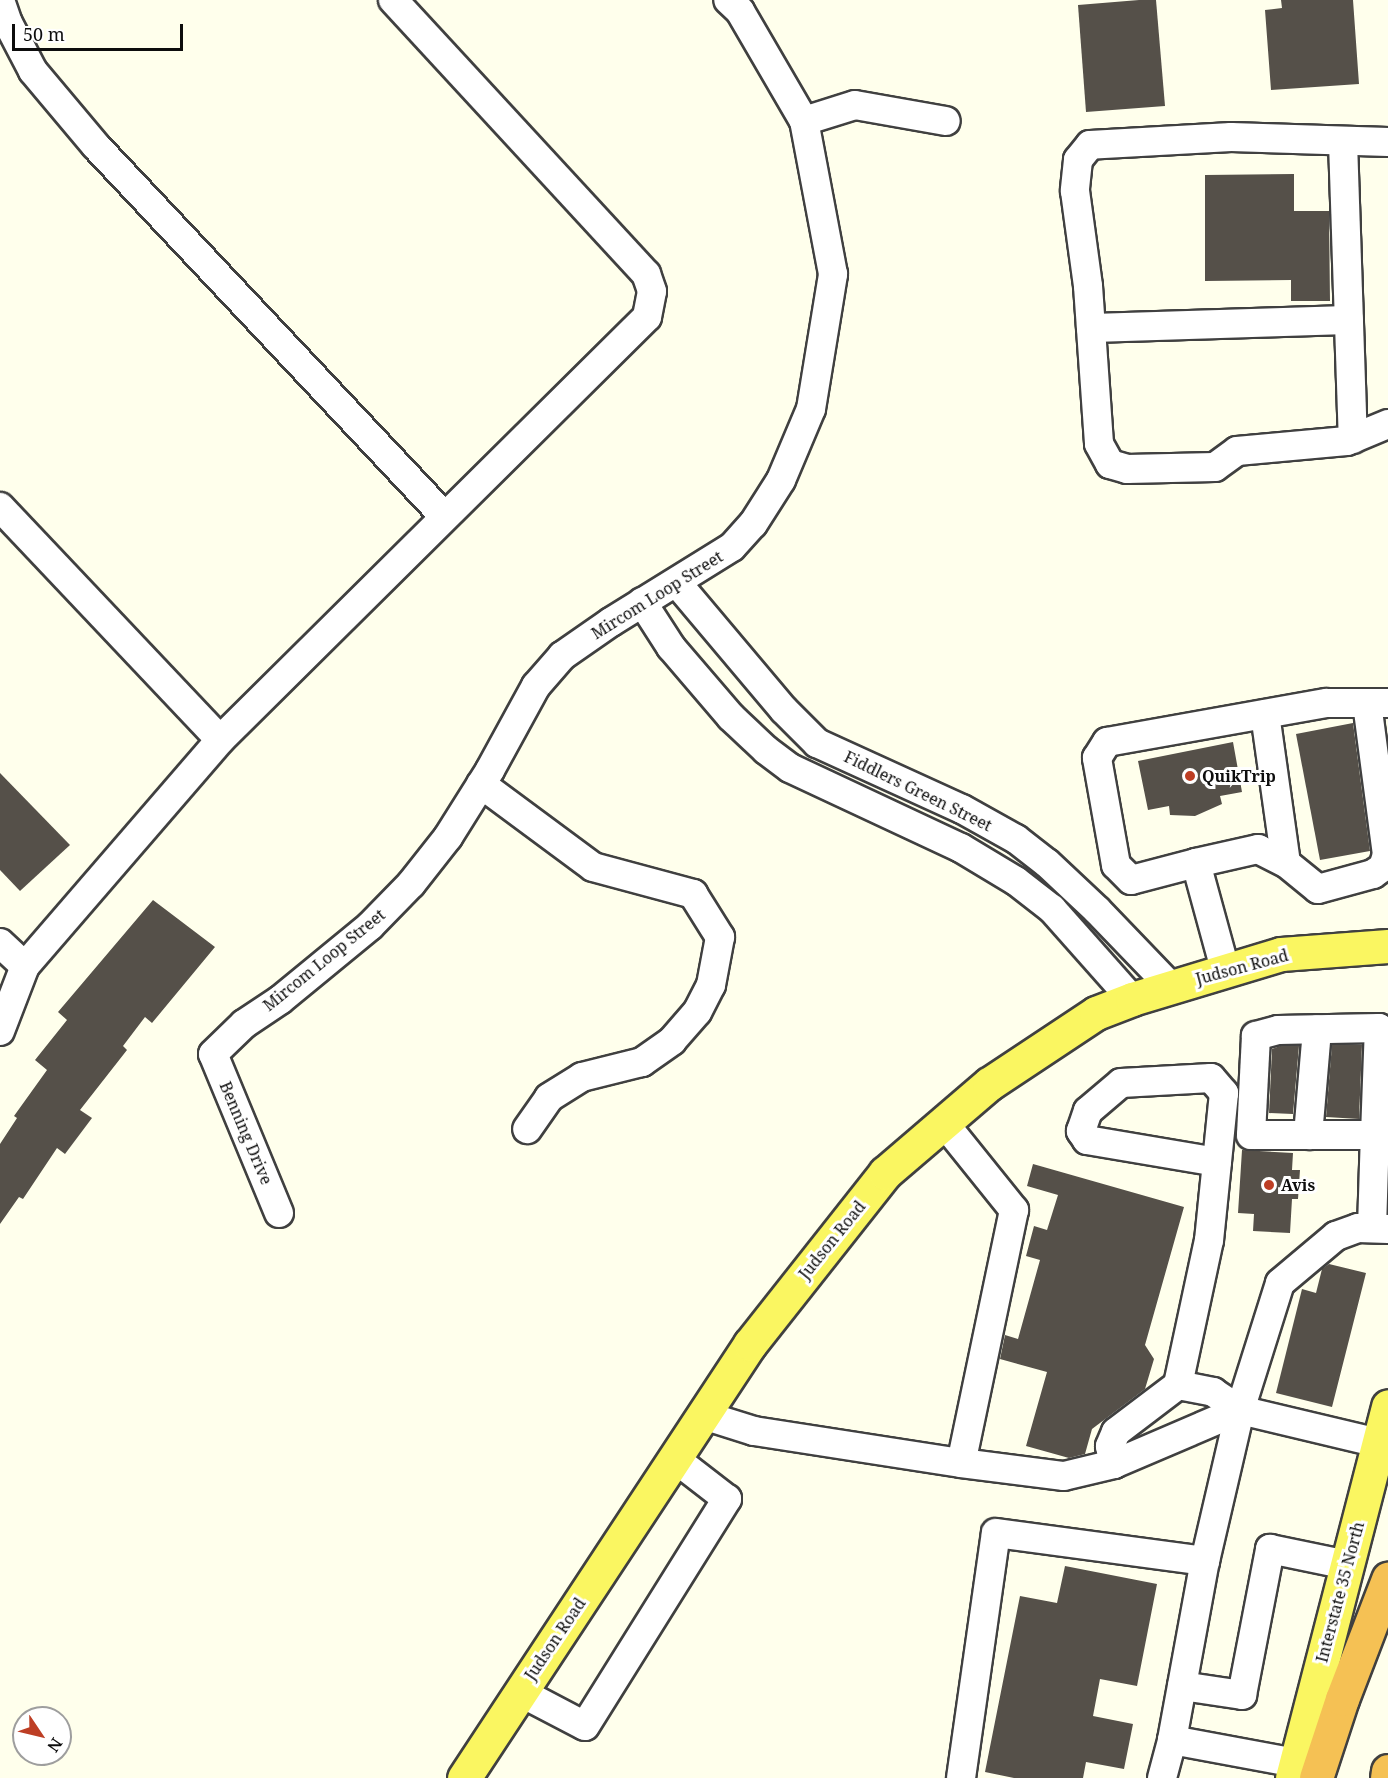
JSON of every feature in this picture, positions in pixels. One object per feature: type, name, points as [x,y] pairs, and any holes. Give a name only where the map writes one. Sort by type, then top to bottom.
[{"type":"highway","points":[[1301,1773],[1342,1699],[1388,1579]]},
{"type":"highway","points":[[1387,1778],[1388,1771]]},
{"type":"main road","name":"Judson Road","points":[[464,1778],[750,1344],[885,1173],[989,1084],[1086,1019],[1132,999],[1225,969],[1281,954],[1388,946]]},
{"type":"main road","name":"Interstate 35 North","points":[[1301,1773],[1347,1565],[1388,1406]]},
{"type":"street","points":[[0,0],[8,23],[33,71],[96,146],[445,517]]},
{"type":"street","points":[[0,1031],[25,966],[220,740],[647,317],[652,291],[646,274],[393,0]]},
{"type":"street","name":"Mircom Loop Street","points":[[213,1054],[244,1024],[280,1000],[370,926],[411,884],[441,847],[482,784],[536,686],[562,656],[642,602],[677,584],[732,547],[753,524],[780,480],[810,409],[828,315],[833,274],[804,121],[742,4]]},
{"type":"street","points":[[804,121],[855,105],[946,121]]},
{"type":"street","points":[[1388,142],[1230,136],[1090,145],[1078,160],[1075,191],[1091,328],[1099,444],[1110,465],[1127,470],[1215,467],[1237,451],[1353,439],[1388,424]]},
{"type":"street","points":[[1343,142],[1353,439]]},
{"type":"street","points":[[1091,328],[1349,320]]},
{"type":"street","points":[[0,507],[220,740]]},
{"type":"street","name":"Fiddlers Green Street","points":[[677,584],[784,710],[817,742],[962,809],[1016,839],[1047,863],[1088,902],[1171,987]]},
{"type":"street","name":"Fiddlers Green Street","points":[[642,602],[671,646],[731,717],[766,750],[790,768],[961,848],[1016,880],[1052,909],[1132,999]]},
{"type":"street","points":[[1327,703],[1378,703],[1387,855],[1383,867],[1373,874],[1318,889],[1286,863],[1257,849],[1131,880],[1116,866],[1097,758],[1107,742],[1327,703]]},
{"type":"street","points":[[1264,714],[1286,863]]},
{"type":"street","points":[[482,784],[593,867],[693,894],[720,937],[711,985],[697,1012],[672,1041],[642,1062],[582,1077],[549,1098],[527,1129]]},
{"type":"street","points":[[1196,863],[1225,969]]},
{"type":"street","points":[[0,943],[25,966]]},
{"type":"street","points":[[1162,1778],[1172,1740],[1205,1561],[1240,1410],[1280,1283],[1336,1236],[1358,1227],[1380,1229],[1376,1135],[1379,1028],[1278,1030],[1256,1036],[1251,1135],[1376,1135]]},
{"type":"street","points":[[1308,1135],[1317,1029]]},
{"type":"street","name":"Benning Drive","points":[[213,1054],[279,1213]]},
{"type":"street","points":[[1114,1464],[1110,1446],[1116,1432],[1178,1385],[1209,1240],[1224,1094],[1211,1078],[1121,1083],[1088,1111],[1082,1131],[1087,1140],[1217,1162]]},
{"type":"street","points":[[944,1123],[1014,1210],[961,1463]]},
{"type":"street","points":[[1178,1385],[1212,1392],[1240,1410],[1378,1443]]},
{"type":"street","points":[[703,1415],[754,1431],[961,1463],[1064,1476],[1114,1464],[1240,1410]]},
{"type":"street","points":[[520,1692],[585,1726],[727,1499],[674,1458]]},
{"type":"street","points":[[961,1778],[996,1533],[1205,1561]]},
{"type":"street","points":[[1182,1686],[1242,1695],[1270,1549],[1347,1565]]},
{"type":"street","points":[[1172,1740],[1301,1773]]},
{"type":"building","points":[[1156,0],[1165,106],[1086,112],[1078,5]]},
{"type":"building","points":[[1281,0],[1353,0],[1359,84],[1271,90],[1265,10],[1282,8]]},
{"type":"building","points":[[1294,174],[1294,211],[1329,211],[1330,301],[1291,301],[1291,280],[1205,281],[1205,175]]},
{"type":"building","name":"QuikTrip","points":[[1353,723],[1370,851],[1320,860],[1296,734]]},
{"type":"building","name":"QuikTrip","points":[[1233,742],[1242,792],[1220,796],[1222,804],[1195,816],[1170,815],[1169,806],[1148,810],[1138,761]]},
{"type":"building","points":[[0,773],[70,845],[20,891],[0,870]]},
{"type":"building","points":[[153,900],[215,947],[152,1023],[145,1017],[123,1046],[127,1050],[80,1110],[92,1118],[65,1154],[57,1148],[23,1199],[19,1197],[0,1224],[0,1144],[17,1118],[14,1116],[47,1070],[35,1060],[67,1020],[58,1012]]},
{"type":"building","points":[[1332,1045],[1362,1045],[1359,1119],[1326,1117]]},
{"type":"building","points":[[1280,1046],[1299,1046],[1293,1114],[1269,1113],[1272,1049]]},
{"type":"building","name":"Avis","points":[[1242,1150],[1293,1153],[1292,1170],[1300,1170],[1298,1199],[1292,1199],[1290,1233],[1253,1231],[1254,1214],[1238,1213]]},
{"type":"building","points":[[1033,1164],[1184,1207],[1145,1345],[1154,1359],[1145,1389],[1092,1429],[1085,1454],[1069,1458],[1026,1446],[1047,1372],[1000,1359],[1005,1335],[1018,1339],[1040,1260],[1026,1256],[1034,1226],[1047,1230],[1058,1195],[1027,1186]]},
{"type":"building","points":[[1329,1264],[1366,1273],[1332,1407],[1276,1393],[1302,1289],[1316,1293],[1322,1269]]},
{"type":"building","points":[[1065,1566],[1157,1584],[1137,1686],[1100,1679],[1093,1716],[1133,1724],[1124,1769],[1086,1762],[1083,1778],[1014,1778],[985,1772],[1020,1596],[1057,1603]]},
{"type":"place","name":"QuikTrip","points":[[1190,776]]},
{"type":"place","name":"Avis","points":[[1269,1185]]}]
